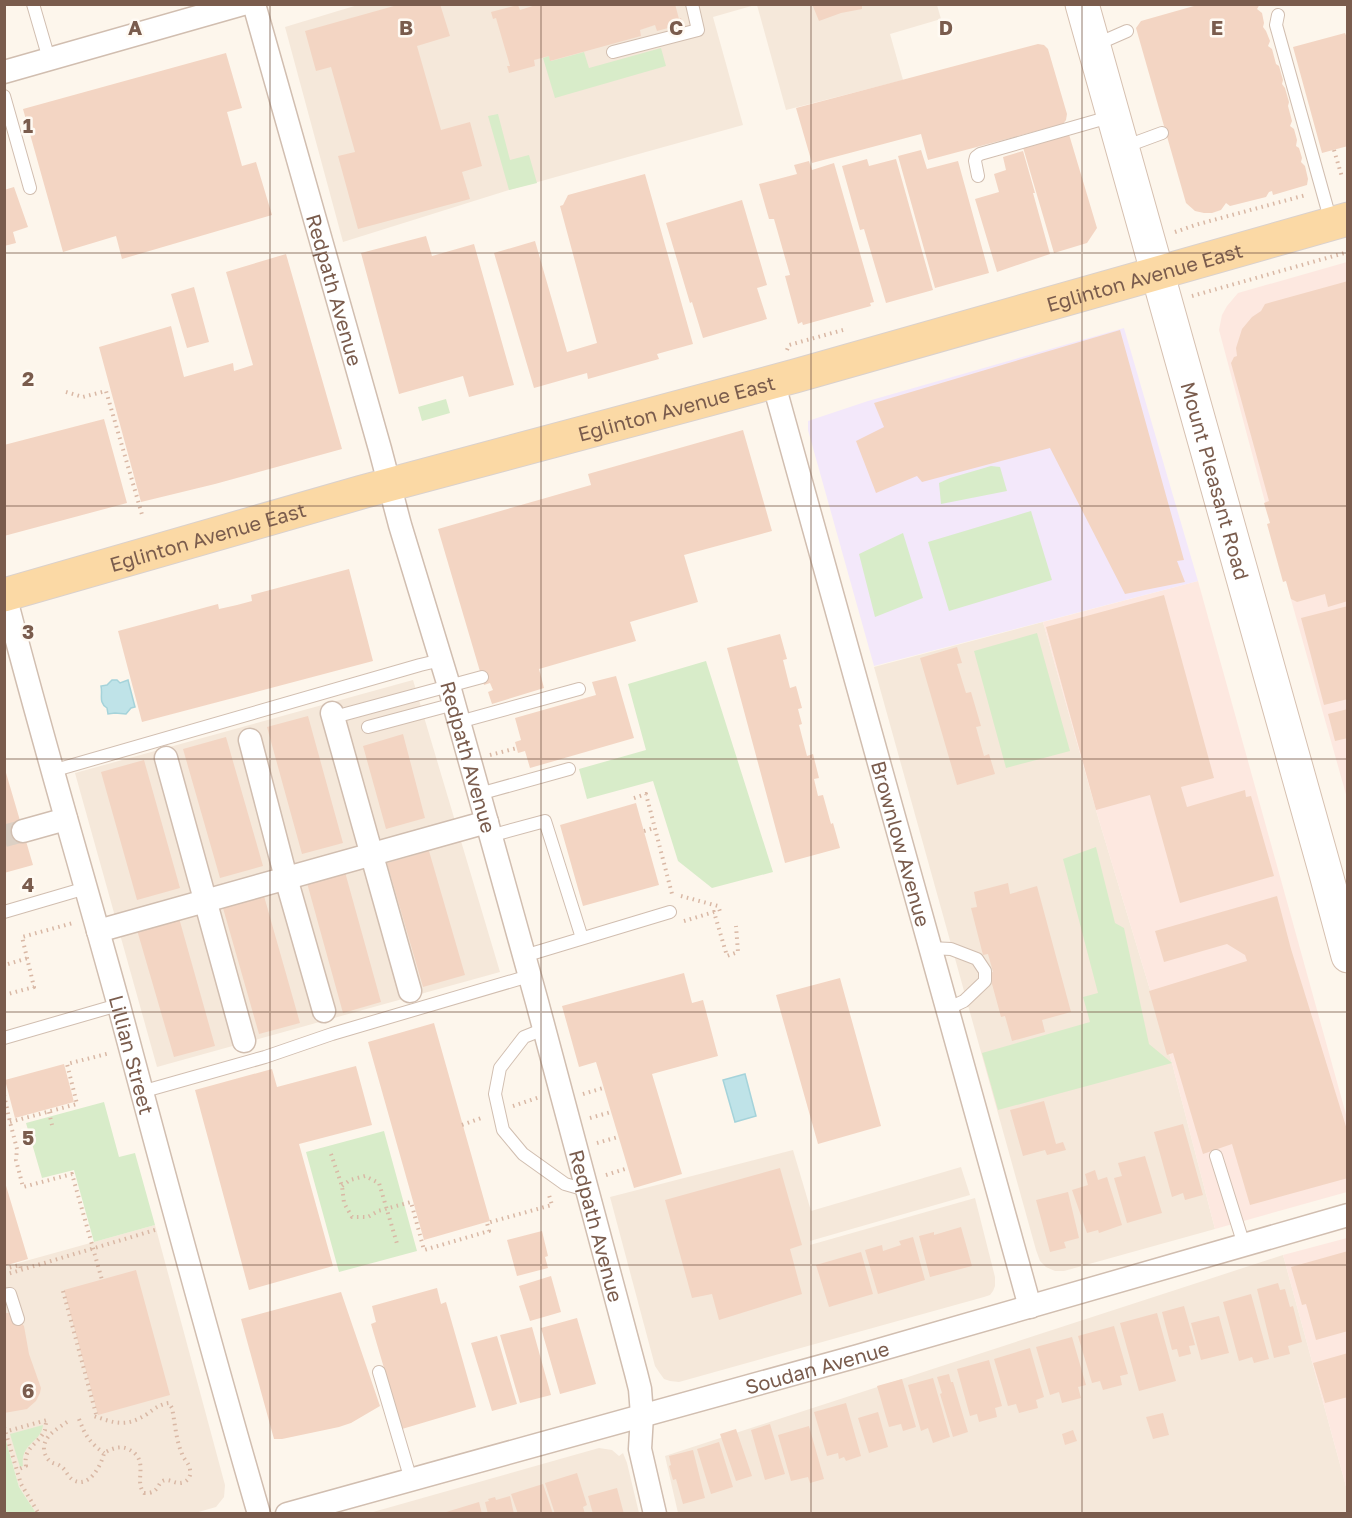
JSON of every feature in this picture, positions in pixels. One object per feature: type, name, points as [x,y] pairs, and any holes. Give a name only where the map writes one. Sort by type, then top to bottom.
[{"type":"main road","name":"Mount Pleasant Road","points":[[1082,4],[1347,956]]},
{"type":"main road","name":"Eglinton Avenue East","points":[[5,595],[390,485],[773,381],[1340,222]]},
{"type":"street","points":[[4,72],[243,4]]},
{"type":"street","name":"Redpath Avenue","points":[[254,4],[400,525],[454,704],[544,1029],[593,1184],[640,1389],[642,1415],[640,1449],[655,1514]]},
{"type":"street","name":"Brownlow Avenue","points":[[773,381],[1030,1307]]},
{"type":"street","name":"Lillian Street","points":[[5,595],[259,1514]]},
{"type":"street","points":[[335,715],[410,991]]},
{"type":"street","points":[[250,740],[324,1011]]},
{"type":"street","points":[[166,758],[244,1041]]},
{"type":"street","points":[[23,831],[66,819]]},
{"type":"street","points":[[98,931],[371,854],[488,829]]},
{"type":"street","name":"Soudan Avenue","points":[[287,1514],[1030,1307],[1347,1215]]},
{"type":"lane","points":[[33,4],[49,59]]},
{"type":"lane","points":[[613,52],[698,30],[692,4]]},
{"type":"lane","points":[[1278,15],[1276,25],[1340,222]]},
{"type":"lane","points":[[1093,45],[1127,31]]},
{"type":"lane","points":[[4,96],[30,188]]},
{"type":"lane","points":[[978,176],[975,161],[980,154],[1114,116]]},
{"type":"lane","points":[[1123,147],[1162,133]]},
{"type":"lane","points":[[52,771],[441,660]]},
{"type":"lane","points":[[368,727],[454,704],[482,677]]},
{"type":"lane","points":[[335,715],[579,689]]},
{"type":"lane","points":[[479,794],[569,769]]},
{"type":"lane","points":[[488,829],[545,821],[582,938]]},
{"type":"lane","points":[[4,912],[86,888]]},
{"type":"lane","points":[[141,1092],[265,1057],[527,966],[582,938],[668,912]]},
{"type":"lane","points":[[930,948],[951,949],[976,959],[985,972],[985,981],[964,1001],[947,1009]]},
{"type":"lane","points":[[4,1038],[118,1005]]},
{"type":"lane","points":[[544,1029],[524,1037],[500,1068],[495,1094],[503,1130],[523,1154],[565,1184],[593,1184]]},
{"type":"lane","points":[[1216,1156],[1244,1245]]},
{"type":"lane","points":[[4,1295],[10,1294],[18,1319]]},
{"type":"lane","points":[[379,1371],[411,1480]]},
{"type":"path","points":[[1335,150],[1342,177]]},
{"type":"path","points":[[66,392],[83,397],[106,391],[143,518]]},
{"type":"path","points":[[484,757],[517,748]]},
{"type":"path","points":[[634,798],[645,794],[672,894],[718,906],[721,914]]},
{"type":"path","points":[[644,831],[654,828]]},
{"type":"path","points":[[668,912],[673,924],[714,912],[727,956],[738,952],[736,926]]},
{"type":"path","points":[[4,995],[34,987],[22,937],[73,923]]},
{"type":"path","points":[[8,963],[27,958]]},
{"type":"path","points":[[10,1122],[77,1104],[67,1064],[110,1053]]},
{"type":"path","points":[[577,1096],[603,1088]]},
{"type":"path","points":[[4,1095],[17,1149],[16,1160],[23,1187],[72,1173],[102,1281]]},
{"type":"path","points":[[49,1112],[52,1125]]},
{"type":"path","points":[[583,1120],[611,1112]]},
{"type":"path","points":[[590,1145],[618,1137]]},
{"type":"path","points":[[331,1154],[342,1186],[344,1203],[352,1217],[368,1217],[378,1211],[411,1202],[424,1250],[489,1231],[487,1223],[552,1205],[542,1168]]},
{"type":"path","points":[[593,1184],[628,1167]]},
{"type":"path","points":[[342,1186],[350,1180],[365,1176],[379,1184],[398,1247]]},
{"type":"path","points":[[4,1275],[159,1229]]},
{"type":"path","points":[[4,1269],[20,1264],[21,1270]]},
{"type":"path","points":[[63,1291],[93,1415],[107,1421],[132,1423],[159,1406],[169,1403],[182,1457],[189,1465],[190,1475],[184,1482],[163,1480],[156,1490],[144,1493],[139,1483],[141,1476],[139,1459],[132,1451],[123,1447],[104,1453],[90,1479],[83,1482],[74,1481],[62,1466],[52,1462],[45,1455],[44,1444],[48,1436],[67,1422]]},
{"type":"path","points":[[79,1419],[85,1436],[104,1453]]},
{"type":"path","points":[[16,1470],[26,1466],[25,1459],[28,1450],[38,1441],[47,1420],[5,1430],[16,1470],[21,1484],[39,1514]]},
{"type":"shaded area","points":[[361,4],[755,5],[713,17],[743,125],[509,190],[343,242],[285,27]]},
{"type":"shaded area","points":[[757,5],[937,5],[941,19],[890,34],[903,80],[786,110]]},
{"type":"shaded area","points":[[1347,262],[1347,798],[1219,330],[1222,315],[1238,293]]},
{"type":"shaded area","points":[[1124,328],[1198,581],[874,666],[808,430],[808,421],[868,401]]},
{"type":"shaded area","points":[[1198,581],[1347,1118],[1347,1192],[1215,1229],[1172,1063],[1098,817],[1043,622]]},
{"type":"shaded area","points":[[1043,622],[1098,817],[1172,1063],[1215,1229],[1064,1271],[1055,1271],[1046,1267],[1040,1261],[1036,1250],[874,667]]},
{"type":"shaded area","points":[[413,680],[500,972],[157,1067],[75,773]]},
{"type":"shaded area","points":[[793,1150],[811,1211],[961,1167],[970,1195],[810,1241],[810,1245],[975,1198],[995,1277],[993,1291],[984,1297],[679,1382],[664,1379],[655,1366],[610,1197]]},
{"type":"shaded area","points":[[155,1225],[225,1485],[224,1497],[216,1507],[195,1513],[36,1513],[19,1487],[5,1437],[4,1267]]},
{"type":"shaded area","points":[[1347,1238],[1347,1490],[1283,1255]]},
{"type":"shaded area","points":[[1283,1255],[1347,1490],[1347,1513],[678,1513],[665,1456]]},
{"type":"shaded area","points":[[599,1448],[612,1450],[619,1456],[623,1453],[639,1513],[366,1514]]},
{"type":"green space","points":[[661,48],[666,66],[555,98],[543,58],[549,56],[551,61],[584,52],[589,68]]},
{"type":"green space","points":[[498,114],[510,160],[529,155],[537,183],[509,190],[488,116]]},
{"type":"green space","points":[[446,399],[450,413],[422,421],[418,407]]},
{"type":"green space","points":[[991,466],[1000,467],[1007,491],[941,504],[939,483]]},
{"type":"green space","points":[[1031,511],[1052,580],[949,611],[928,542]]},
{"type":"green space","points":[[903,533],[923,598],[875,617],[859,554]]},
{"type":"green space","points":[[1037,633],[1070,751],[1006,768],[974,651]]},
{"type":"green space","points":[[706,661],[773,872],[712,888],[678,861],[653,781],[587,799],[579,769],[646,750],[628,684]]},
{"type":"green space","points":[[1096,847],[1115,923],[1124,928],[1149,1044],[1172,1063],[998,1110],[982,1053],[1090,1022],[1083,997],[1098,993],[1063,859]]},
{"type":"green space","points":[[104,1102],[119,1157],[135,1153],[155,1225],[94,1242],[74,1170],[42,1178],[26,1123]]},
{"type":"green space","points":[[384,1131],[417,1251],[339,1272],[306,1152]]},
{"type":"green space","points":[[43,1425],[39,1436],[27,1448],[23,1466],[20,1467],[10,1434]]},
{"type":"green space","points":[[5,1437],[19,1487],[36,1513],[5,1513]]},
{"type":"water","points":[[112,680],[120,683],[128,680],[135,707],[126,714],[108,714],[103,703],[101,686],[107,685]]},
{"type":"water","points":[[745,1074],[756,1116],[735,1122],[723,1080]]},
{"type":"building","points":[[401,4],[440,4],[450,36],[417,46],[441,130],[470,122],[482,166],[462,172],[470,199],[358,229],[338,156],[355,152],[331,67],[316,71],[305,31]]},
{"type":"building","points":[[539,4],[675,4],[679,19],[681,18],[683,24],[657,31],[655,25],[640,30],[641,36],[550,61],[549,56],[534,60],[535,66],[509,73],[507,66],[510,66],[496,18],[493,19],[491,12],[518,5],[520,10]]},
{"type":"building","points":[[812,4],[862,4],[862,9],[819,21]]},
{"type":"building","points":[[1201,4],[1260,4],[1257,9],[1262,13],[1263,27],[1270,41],[1268,46],[1272,49],[1283,80],[1282,84],[1289,102],[1292,121],[1290,126],[1294,129],[1296,146],[1299,148],[1301,162],[1305,166],[1307,185],[1273,195],[1272,191],[1266,197],[1230,206],[1226,203],[1221,210],[1212,213],[1195,211],[1186,203],[1136,28],[1141,21]]},
{"type":"building","points":[[1345,33],[1348,40],[1348,146],[1322,153],[1293,47]]},
{"type":"building","points":[[1038,44],[1048,49],[1067,114],[1063,124],[928,160],[921,134],[812,163],[796,108]]},
{"type":"building","points":[[226,53],[242,108],[227,112],[242,166],[256,162],[272,215],[122,259],[116,236],[63,252],[23,109]]},
{"type":"building","points":[[1068,131],[1097,228],[1087,243],[1054,253],[1022,144]]},
{"type":"building","points":[[921,150],[927,169],[958,161],[989,273],[935,288],[898,156]]},
{"type":"building","points":[[1023,151],[1050,254],[997,272],[975,199],[999,192],[994,174],[1006,170],[1003,157]]},
{"type":"building","points":[[867,159],[869,166],[896,159],[933,290],[886,303],[864,229],[860,230],[842,166]]},
{"type":"building","points":[[809,161],[812,170],[834,163],[874,302],[870,303],[871,306],[803,325],[802,322],[798,324],[785,276],[790,275],[774,219],[769,219],[759,184],[797,174],[794,165]]},
{"type":"building","points":[[645,174],[693,344],[657,354],[659,359],[588,379],[587,373],[534,388],[494,253],[535,241],[567,352],[597,343],[560,206],[563,205],[568,195]]},
{"type":"building","points":[[14,187],[28,227],[13,232],[16,243],[4,246],[4,190]]},
{"type":"building","points":[[742,200],[767,285],[757,288],[767,319],[703,338],[666,223]]},
{"type":"building","points":[[426,236],[432,256],[474,244],[514,385],[469,397],[463,376],[399,394],[361,253]]},
{"type":"building","points":[[286,254],[342,449],[141,502],[99,347],[171,326],[184,377],[233,363],[234,371],[253,365],[226,272]]},
{"type":"building","points":[[1348,281],[1348,601],[1328,607],[1325,594],[1297,602],[1291,599],[1286,581],[1283,582],[1267,524],[1270,523],[1264,503],[1269,501],[1231,363],[1237,356],[1236,348],[1242,329],[1265,304]]},
{"type":"building","points":[[194,287],[209,342],[187,348],[171,294]]},
{"type":"building","points":[[1120,330],[1184,560],[1177,561],[1185,582],[1125,594],[1050,448],[922,482],[917,476],[876,493],[856,441],[884,427],[874,403]]},
{"type":"building","points":[[104,419],[127,503],[4,536],[4,445]]},
{"type":"building","points":[[743,430],[772,531],[684,555],[698,602],[630,622],[636,641],[539,669],[544,688],[492,704],[488,692],[493,690],[490,683],[484,685],[438,529],[591,485],[588,474]]},
{"type":"building","points":[[349,569],[373,661],[142,722],[118,631],[218,604],[219,609],[252,601],[251,595]]},
{"type":"building","points":[[1164,595],[1214,778],[1181,787],[1187,807],[1245,790],[1246,797],[1251,796],[1274,876],[1180,903],[1150,795],[1096,810],[1046,627]]},
{"type":"building","points":[[1348,606],[1348,699],[1324,705],[1301,618]]},
{"type":"building","points":[[780,634],[787,659],[783,660],[790,688],[796,686],[802,708],[798,709],[802,724],[799,725],[807,756],[813,754],[819,778],[814,779],[818,796],[823,795],[840,848],[785,863],[727,648]]},
{"type":"building","points":[[957,647],[962,663],[957,664],[966,693],[971,692],[981,726],[976,727],[984,756],[989,754],[995,774],[957,785],[920,658]]},
{"type":"building","points":[[616,676],[634,738],[530,768],[525,751],[518,753],[515,742],[521,740],[515,718],[596,695],[592,682]]},
{"type":"building","points":[[1348,709],[1348,738],[1335,741],[1328,714]]},
{"type":"building","points":[[308,716],[343,843],[302,854],[267,727]]},
{"type":"building","points":[[403,734],[425,818],[386,829],[363,746]]},
{"type":"building","points":[[226,737],[263,866],[220,878],[183,749]]},
{"type":"building","points":[[144,760],[180,888],[137,900],[101,772]]},
{"type":"building","points":[[4,766],[33,865],[4,873]]},
{"type":"building","points":[[636,803],[659,885],[583,906],[560,825]]},
{"type":"building","points":[[429,851],[465,975],[423,987],[387,863]]},
{"type":"building","points":[[345,872],[381,1002],[343,1013],[307,883]]},
{"type":"building","points":[[1008,883],[1010,894],[1037,886],[1071,1012],[1042,1020],[1045,1032],[1012,1041],[1005,1016],[1001,1017],[989,973],[993,972],[988,954],[983,955],[971,908],[977,907],[974,892]]},
{"type":"building","points":[[264,896],[300,1023],[259,1034],[223,908]]},
{"type":"building","points":[[1277,896],[1348,1133],[1348,1178],[1250,1205],[1232,1144],[1203,1154],[1173,1053],[1167,1055],[1149,991],[1247,961],[1245,955],[1227,944],[1164,962],[1155,931]]},
{"type":"building","points":[[179,918],[215,1046],[174,1057],[137,930]]},
{"type":"building","points":[[684,973],[692,1003],[703,1000],[718,1056],[652,1074],[682,1174],[634,1188],[596,1062],[579,1067],[562,1006]]},
{"type":"building","points":[[840,978],[881,1126],[818,1144],[776,995]]},
{"type":"building","points":[[434,1023],[490,1221],[424,1240],[368,1042]]},
{"type":"building","points":[[64,1064],[74,1102],[15,1118],[5,1080]]},
{"type":"building","points":[[356,1066],[372,1125],[299,1144],[333,1266],[249,1290],[195,1090],[272,1069],[277,1087]]},
{"type":"building","points":[[1044,1101],[1056,1144],[1063,1142],[1066,1150],[1047,1155],[1045,1150],[1023,1156],[1010,1110]]},
{"type":"building","points":[[1183,1124],[1203,1195],[1185,1200],[1183,1193],[1172,1197],[1154,1132]]},
{"type":"building","points":[[1145,1156],[1162,1213],[1127,1223],[1114,1178],[1122,1176],[1118,1163]]},
{"type":"building","points":[[780,1168],[802,1245],[790,1249],[802,1294],[719,1320],[712,1294],[692,1298],[665,1200]]},
{"type":"building","points":[[1095,1170],[1098,1180],[1107,1177],[1122,1225],[1099,1233],[1098,1230],[1087,1233],[1072,1190],[1088,1185],[1085,1174]]},
{"type":"building","points":[[4,1179],[28,1259],[4,1266]]},
{"type":"building","points":[[1068,1192],[1079,1238],[1064,1242],[1066,1248],[1050,1252],[1036,1200]]},
{"type":"building","points":[[961,1227],[972,1266],[930,1277],[919,1236],[934,1232],[934,1235]]},
{"type":"building","points":[[542,1231],[548,1256],[545,1257],[548,1268],[517,1276],[507,1240]]},
{"type":"building","points":[[913,1237],[925,1280],[878,1294],[865,1250],[882,1245],[883,1251],[901,1245],[899,1241]]},
{"type":"building","points":[[1348,1251],[1348,1331],[1316,1340],[1306,1304],[1302,1305],[1291,1267]]},
{"type":"building","points":[[861,1252],[873,1294],[829,1307],[816,1265]]},
{"type":"building","points":[[136,1270],[170,1395],[98,1415],[64,1290]]},
{"type":"building","points":[[551,1276],[561,1312],[530,1321],[519,1286]]},
{"type":"building","points":[[1278,1283],[1280,1290],[1285,1289],[1290,1307],[1293,1306],[1302,1342],[1288,1346],[1290,1354],[1274,1358],[1257,1289]]},
{"type":"building","points":[[437,1288],[441,1304],[446,1302],[476,1407],[402,1429],[371,1324],[376,1322],[372,1306]]},
{"type":"building","points":[[341,1292],[380,1406],[351,1423],[339,1427],[274,1439],[241,1319]]},
{"type":"building","points":[[1251,1294],[1269,1359],[1254,1363],[1252,1357],[1239,1361],[1223,1302]]},
{"type":"building","points":[[1184,1306],[1195,1345],[1189,1346],[1191,1354],[1179,1357],[1177,1349],[1172,1350],[1162,1312]]},
{"type":"building","points":[[4,1313],[10,1313],[24,1326],[29,1354],[41,1388],[36,1401],[27,1409],[4,1413]]},
{"type":"building","points":[[1157,1313],[1176,1381],[1139,1391],[1120,1323]]},
{"type":"building","points":[[1219,1316],[1229,1353],[1201,1360],[1191,1323]]},
{"type":"building","points":[[577,1318],[596,1384],[560,1394],[541,1328]]},
{"type":"building","points":[[1114,1326],[1128,1374],[1120,1376],[1122,1385],[1103,1390],[1100,1381],[1092,1383],[1078,1336]]},
{"type":"building","points":[[532,1327],[551,1395],[520,1403],[500,1335]]},
{"type":"building","points":[[497,1336],[517,1404],[492,1411],[471,1343]]},
{"type":"building","points":[[1072,1337],[1086,1385],[1078,1387],[1081,1398],[1062,1403],[1059,1392],[1050,1395],[1036,1347]]},
{"type":"building","points":[[1030,1348],[1044,1397],[1036,1400],[1038,1408],[1019,1413],[1016,1404],[1008,1406],[994,1359]]},
{"type":"building","points":[[1348,1353],[1348,1397],[1325,1403],[1313,1363]]},
{"type":"building","points":[[989,1360],[1002,1406],[995,1408],[997,1417],[979,1422],[977,1414],[970,1416],[957,1369]]},
{"type":"building","points":[[949,1374],[968,1432],[953,1437],[937,1377]]},
{"type":"building","points":[[933,1378],[950,1437],[933,1443],[928,1428],[921,1431],[908,1385]]},
{"type":"building","points":[[902,1379],[916,1427],[903,1431],[901,1424],[889,1427],[877,1386]]},
{"type":"building","points":[[846,1403],[861,1456],[846,1461],[844,1457],[839,1459],[838,1453],[827,1456],[814,1412]]},
{"type":"building","points":[[878,1412],[888,1447],[869,1453],[858,1418]]},
{"type":"building","points":[[1163,1413],[1169,1435],[1153,1439],[1146,1417]]},
{"type":"building","points":[[770,1424],[785,1474],[765,1480],[751,1430]]},
{"type":"building","points":[[809,1426],[824,1479],[810,1483],[808,1477],[791,1481],[778,1435]]},
{"type":"building","points":[[736,1429],[752,1476],[736,1481],[720,1434]]},
{"type":"building","points":[[1073,1430],[1077,1441],[1065,1445],[1062,1434]]},
{"type":"building","points":[[719,1442],[733,1487],[711,1494],[697,1449]]},
{"type":"building","points":[[693,1450],[705,1498],[683,1504],[676,1479],[673,1480],[669,1456]]},
{"type":"building","points":[[577,1473],[587,1505],[583,1507],[585,1514],[555,1514],[545,1483]]},
{"type":"building","points":[[543,1484],[553,1514],[518,1514],[511,1494]]},
{"type":"building","points":[[617,1488],[624,1514],[593,1514],[588,1496]]},
{"type":"building","points":[[510,1496],[514,1514],[488,1514],[485,1502],[489,1501],[488,1499],[495,1497],[496,1500]]},
{"type":"building","points":[[479,1502],[482,1514],[443,1514],[443,1513]]},
{"type":"tunnel","points":[[4,836],[23,831]]}]
